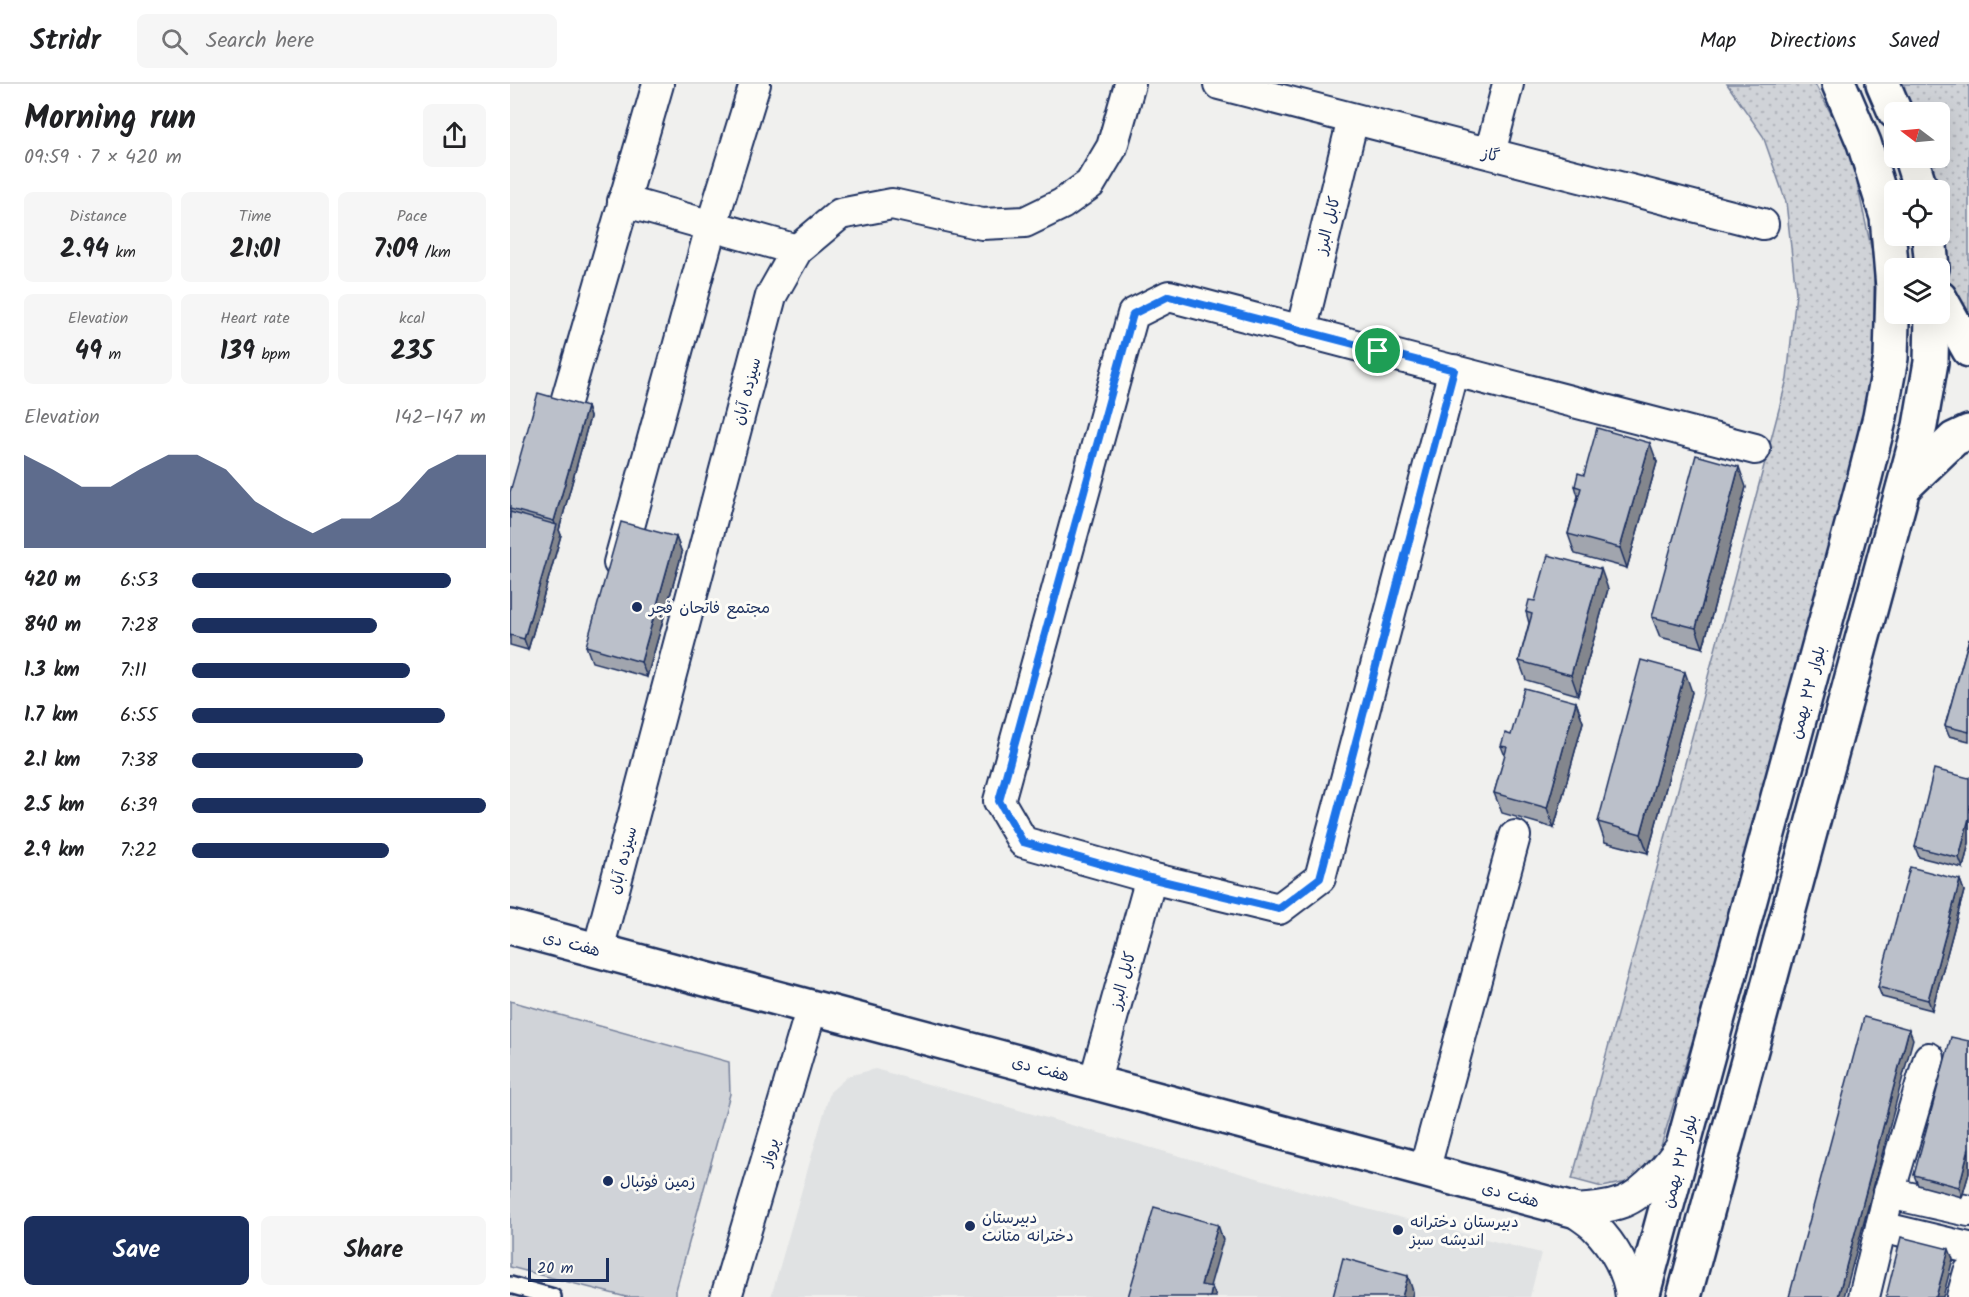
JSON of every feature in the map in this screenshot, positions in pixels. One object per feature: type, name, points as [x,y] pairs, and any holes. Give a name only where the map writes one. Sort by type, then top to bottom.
[{"type":"main road","name":"بلوار ۲۲ بهمن","points":[[1642,1297],[1865,477],[1880,417],[1891,358],[1893,287],[1887,217],[1864,143],[1839,84]]},
{"type":"main road","points":[[1883,84],[1891,102]]},
{"type":"main road","points":[[1950,316],[1969,350]]},
{"type":"main road","points":[[1684,1297],[1920,426],[1931,362],[1932,324]]},
{"type":"main road","points":[[1904,487],[1954,439],[1969,432]]},
{"type":"main road","name":"هفت دی","points":[[510,927],[1573,1210]]},
{"type":"street","points":[[549,463],[658,84]]},
{"type":"street","points":[[613,587],[711,227],[755,84]]},
{"type":"street","name":"سیزده آبان","points":[[598,950],[771,296],[796,250],[840,214],[892,204],[982,224],[1025,222],[1062,204],[1090,184],[1112,147],[1131,84]]},
{"type":"street","name":"گاز","points":[[1218,84],[1763,224]]},
{"type":"street","points":[[1490,153],[1508,84]]},
{"type":"street","name":"کابل البرز","points":[[1302,332],[1353,119]]},
{"type":"street","points":[[623,201],[796,250]]},
{"type":"street","points":[[1454,370],[1320,878],[1279,909],[1150,878],[1023,842],[999,801],[1133,314],[1169,296],[1302,332],[1454,370],[1755,449]]},
{"type":"street","points":[[1424,1171],[1515,836]]},
{"type":"street","name":"کابل البرز","points":[[1094,1083],[1150,878]]},
{"type":"street","name":"پرواز","points":[[726,1297],[812,1007]]},
{"type":"street","points":[[1864,1297],[1889,1193],[1929,1058]]},
{"type":"street","points":[[1573,1210],[1601,1208],[1626,1201],[1670,1163],[1684,1143]]},
{"type":"street","points":[[1889,1193],[1969,1211]]},
{"type":"street","points":[[1573,1210],[1595,1226],[1614,1252],[1630,1283],[1631,1297]]},
{"type":"street","points":[[1881,1227],[1969,1248]]},
{"type":"street","points":[[1962,1297],[1969,1272]]},
{"type":"lane","points":[[510,1285],[553,1297]]},
{"type":"shaded area","points":[[1727,84],[1815,84],[1849,147],[1874,261],[1874,371],[1815,608],[1730,915],[1659,1153],[1632,1181],[1602,1187],[1572,1179],[1787,379],[1796,293],[1786,202],[1763,136]]},
{"type":"shaded area","points":[[1883,84],[1969,84],[1969,325],[1950,307],[1950,258],[1940,258],[1940,246],[1950,246],[1950,180],[1918,180],[1914,168],[1950,168],[1950,102],[1891,102]]},
{"type":"shaded area","name":"زمین فوتبال","points":[[510,1001],[729,1062],[730,1094],[676,1297],[626,1297],[510,1267]]},
{"type":"shaded area","name":"دبیرستان دخترانه متانت","points":[[875,1069],[1355,1206],[1541,1253],[1530,1297],[771,1297],[830,1092],[848,1076]]},
{"type":"building","points":[[538,393],[587,407],[554,521],[510,509],[510,492]]},
{"type":"building","points":[[1597,428],[1650,443],[1620,548],[1568,534],[1581,488],[1575,486],[1578,473],[1584,475]]},
{"type":"building","points":[[1696,455],[1739,467],[1696,628],[1652,617]]},
{"type":"building","points":[[510,512],[557,525],[524,639],[510,635]]},
{"type":"building","name":"مجتمع فاتحان فجر","points":[[621,522],[676,537],[641,662],[586,646]]},
{"type":"building","points":[[1548,555],[1601,569],[1571,675],[1519,661],[1532,614],[1526,612],[1529,600],[1535,601]]},
{"type":"building","points":[[1969,639],[1969,732],[1945,726]]},
{"type":"building","points":[[1641,660],[1685,672],[1641,834],[1598,822]]},
{"type":"building","points":[[1524,688],[1576,702],[1547,808],[1494,793],[1507,747],[1501,746],[1505,733],[1511,735]]},
{"type":"building","points":[[1934,769],[1969,778],[1969,818],[1959,858],[1915,847]]},
{"type":"building","points":[[1910,867],[1960,880],[1928,1000],[1878,987]]},
{"type":"building","points":[[1864,1017],[1909,1029],[1838,1297],[1789,1297]]},
{"type":"building","points":[[1951,1037],[1969,1041],[1969,1148],[1959,1187],[1914,1175]]},
{"type":"building","points":[[1154,1207],[1218,1225],[1201,1285],[1212,1287],[1210,1297],[1128,1297]]},
{"type":"building","points":[[1901,1237],[1949,1249],[1936,1297],[1886,1297]]},
{"type":"building","points":[[1343,1258],[1408,1276],[1402,1297],[1333,1297]]},
{"type":"place","name":"مجتمع فاتحان فجر","points":[[637,607]]},
{"type":"place","name":"زمین فوتبال","points":[[608,1181]]},
{"type":"place","name":"دبیرستان دخترانه متانت","points":[[970,1226]]},
{"type":"place","name":"دبیرستان دخترانه اندیشه سبز","points":[[1398,1230]]},
{"type":"route","points":[[1169,296],[1378,351],[1454,370],[1320,878],[1279,909],[1150,878],[1023,842],[999,801],[1133,314],[1169,296]]}]
